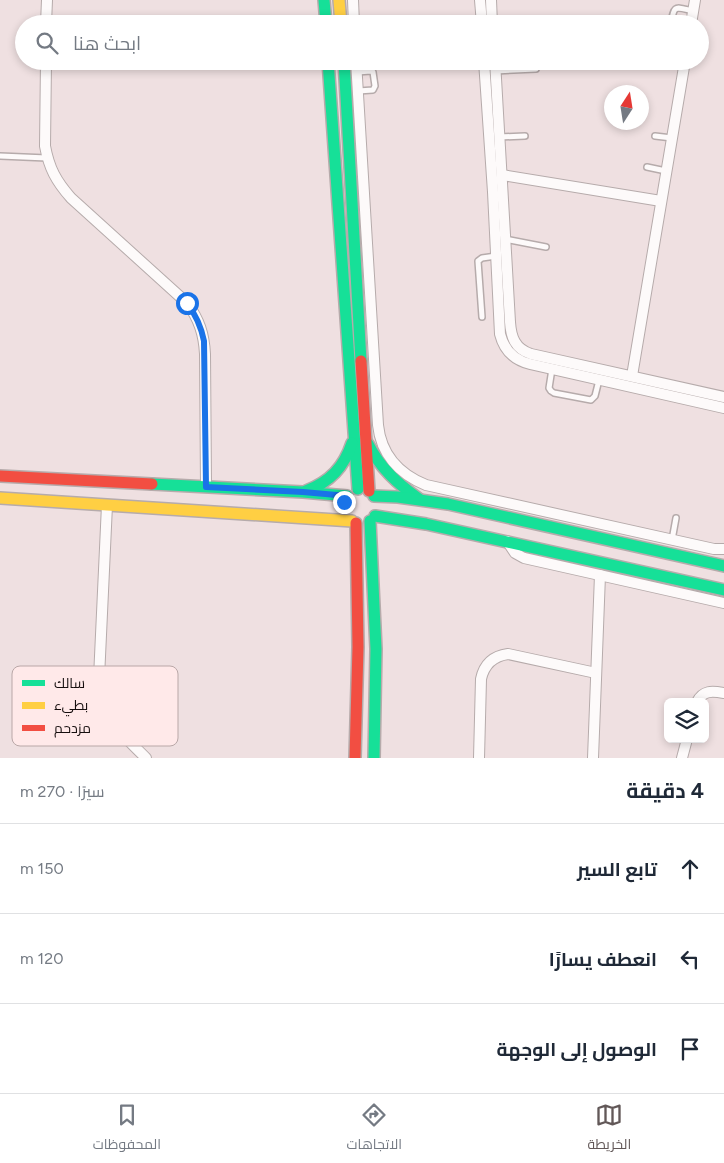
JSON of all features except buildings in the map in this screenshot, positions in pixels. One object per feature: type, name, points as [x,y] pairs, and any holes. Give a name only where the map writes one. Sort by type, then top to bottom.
[{"type":"street","points":[[46,15],[47,0]]},
{"type":"street","points":[[324,0],[325,15]]},
{"type":"street","points":[[340,0],[341,15]]},
{"type":"street","points":[[353,0],[354,15]]},
{"type":"street","points":[[480,0],[481,15]]},
{"type":"street","points":[[491,0],[492,15]]},
{"type":"street","points":[[692,15],[695,0]]},
{"type":"street","points":[[46,70],[45,146],[52,173],[72,198],[178,293],[195,314],[201,327],[204,341],[206,487]]},
{"type":"street","points":[[329,70],[355,367],[366,439],[367,492]]},
{"type":"street","points":[[303,492],[320,486],[335,475],[348,456],[354,432],[355,367],[344,70]]},
{"type":"street","points":[[356,70],[378,425],[387,454],[393,463],[408,476],[426,484],[672,540],[714,549],[724,549]]},
{"type":"street","points":[[485,70],[500,334],[508,352],[520,361],[724,408]]},
{"type":"street","points":[[495,70],[511,330],[516,344],[532,354],[724,397]]},
{"type":"street","points":[[632,376],[683,70]]},
{"type":"street","points":[[502,175],[661,201]]},
{"type":"street","points":[[354,432],[367,492],[377,502],[378,506],[372,518],[376,649],[374,758]]},
{"type":"street","points":[[366,439],[372,453],[384,470],[399,484],[422,500]]},
{"type":"street","points":[[0,476],[303,492],[345,503]]},
{"type":"street","points":[[354,522],[346,516],[345,503],[352,492],[367,492],[448,504],[724,566]]},
{"type":"street","points":[[0,498],[363,523],[372,518],[426,524],[724,590]]},
{"type":"street","points":[[426,524],[423,518],[426,509],[448,504]]},
{"type":"street","points":[[100,666],[108,505]]},
{"type":"street","points":[[354,522],[358,647],[355,758]]},
{"type":"street","points":[[507,542],[515,553],[524,558],[724,603]]},
{"type":"street","points":[[595,758],[600,575]]},
{"type":"street","points":[[358,647],[376,649]]},
{"type":"street","points":[[479,758],[481,679],[484,669],[490,661],[498,656],[508,654],[596,673]]},
{"type":"street","points":[[699,698],[706,692],[724,693]]},
{"type":"street","points":[[682,758],[686,743]]},
{"type":"street","points":[[134,746],[146,758]]},
{"type":"lane","points":[[672,15],[675,9],[678,8],[693,11]]},
{"type":"lane","points":[[358,91],[373,90],[376,86],[373,72],[367,70]]},
{"type":"lane","points":[[499,137],[525,136]]},
{"type":"lane","points":[[655,136],[672,138]]},
{"type":"lane","points":[[0,156],[47,158]]},
{"type":"lane","points":[[648,167],[666,171]]},
{"type":"lane","points":[[505,239],[546,247]]},
{"type":"lane","points":[[482,317],[478,261],[482,258],[496,256]]},
{"type":"lane","points":[[552,369],[549,388],[554,393],[593,400],[599,380]]},
{"type":"lane","points":[[672,540],[676,518]]},
{"type":"traffic: fast","points":[[324,0],[325,15]]},
{"type":"traffic: fast","points":[[329,70],[358,489]]},
{"type":"traffic: fast","points":[[345,70],[361,361]]},
{"type":"traffic: fast","points":[[306,491],[322,483],[335,473],[349,452],[352,443]]},
{"type":"traffic: fast","points":[[368,444],[378,461],[390,475],[419,499]]},
{"type":"traffic: fast","points":[[152,484],[347,496]]},
{"type":"traffic: fast","points":[[374,496],[398,497],[448,504],[724,566]]},
{"type":"traffic: fast","points":[[375,516],[426,524],[724,590]]},
{"type":"traffic: fast","points":[[370,521],[376,649],[374,758]]},
{"type":"traffic: slow","points":[[339,0],[340,15]]},
{"type":"traffic: slow","points":[[0,498],[352,521]]},
{"type":"traffic: jam","points":[[361,361],[369,491]]},
{"type":"traffic: jam","points":[[0,476],[152,484]]},
{"type":"traffic: jam","points":[[355,758],[358,647],[356,523]]},
{"type":"route","points":[[187,303],[201,327],[204,341],[206,487],[348,496],[344,502]]}]
